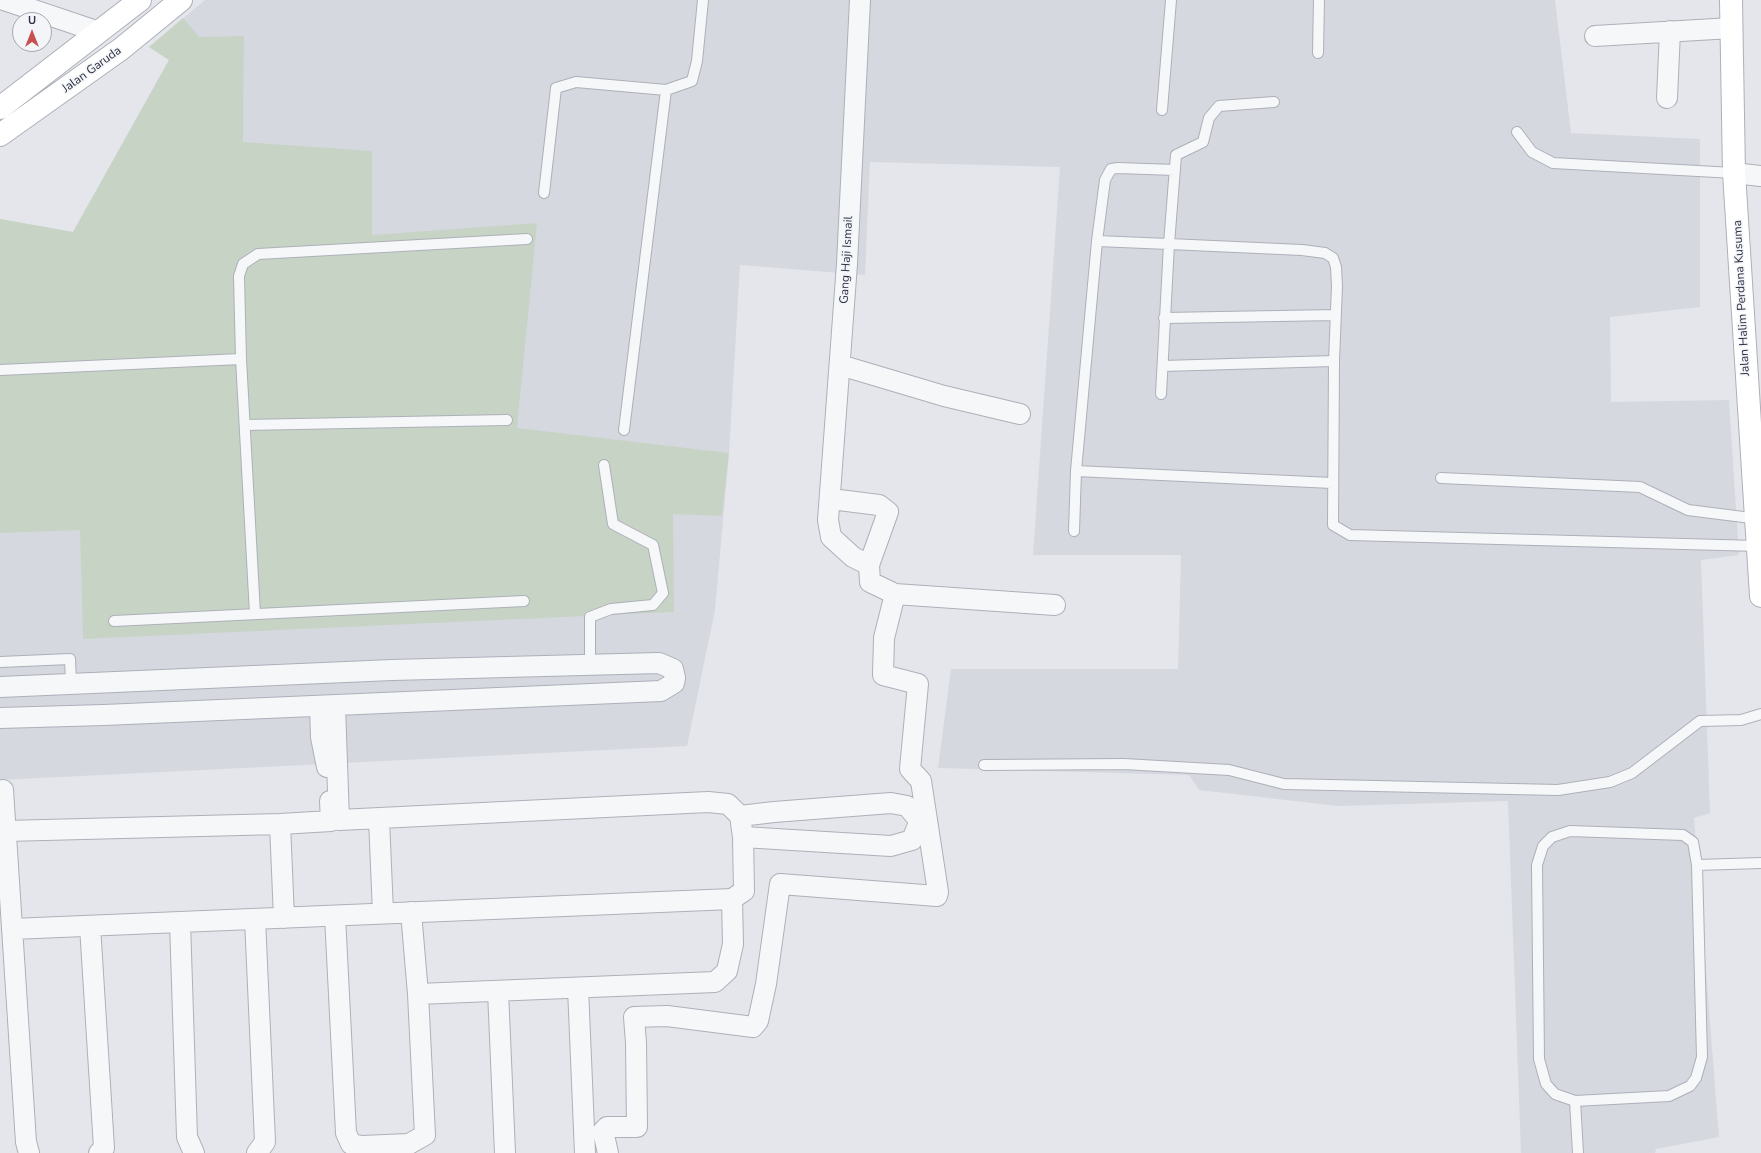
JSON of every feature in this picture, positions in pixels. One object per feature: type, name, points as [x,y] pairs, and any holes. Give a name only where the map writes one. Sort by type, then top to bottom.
[{"type":"main road","name":"Jalan Garuda","points":[[0,108],[140,0]]},
{"type":"main road","name":"Jalan Garuda","points":[[0,135],[121,49],[180,0]]},
{"type":"main road","name":"Jalan Halim Perdana Kusuma","points":[[1731,0],[1734,173],[1758,519],[1761,589]]},
{"type":"street","points":[[4,0],[99,32]]},
{"type":"street","name":"Gang Haji Ismail","points":[[860,0],[847,264],[831,499],[828,520],[831,538],[853,557],[869,565]]},
{"type":"street","points":[[1595,36],[1732,28]]},
{"type":"street","points":[[1666,98],[1670,31]]},
{"type":"street","points":[[1734,173],[1761,176]]},
{"type":"street","points":[[840,365],[944,396],[1020,414]]},
{"type":"street","points":[[831,499],[879,505],[888,512],[869,565],[870,582],[895,594],[1055,605]]},
{"type":"street","points":[[608,1153],[603,1131],[607,1127],[637,1127],[636,1043],[634,1017],[667,1016],[753,1027],[758,1021],[766,984],[780,884],[932,897],[937,896],[938,892],[921,781],[910,769],[918,684],[883,675],[884,638],[895,594]]},
{"type":"street","points":[[0,687],[392,670],[659,663],[673,669],[674,683],[661,691],[327,706],[0,718]]},
{"type":"street","points":[[392,670],[394,703]]},
{"type":"street","points":[[104,682],[104,715]]},
{"type":"street","points":[[12,929],[732,899],[744,891],[743,837],[740,816],[728,804],[708,802],[339,820],[333,784],[327,706]]},
{"type":"street","points":[[5,831],[280,824],[331,821],[333,784]]},
{"type":"street","points":[[3,790],[26,1134],[29,1153]]},
{"type":"street","points":[[740,816],[891,803],[907,806],[918,820],[918,825],[912,840],[891,846],[743,837]]},
{"type":"street","points":[[379,819],[384,913]]},
{"type":"street","points":[[280,824],[284,918]]},
{"type":"street","points":[[418,994],[714,982],[727,971],[733,944],[732,899]]},
{"type":"street","points":[[335,916],[346,1133],[351,1144],[362,1146],[409,1144],[425,1135],[418,994],[411,912]]},
{"type":"street","points":[[255,919],[265,1142],[256,1153]]},
{"type":"street","points":[[180,922],[187,1137],[194,1153]]},
{"type":"street","points":[[90,926],[104,1148],[99,1153]]},
{"type":"street","points":[[578,988],[585,1153]]},
{"type":"street","points":[[498,991],[505,1153]]},
{"type":"lane","points":[[544,193],[556,88],[576,82],[666,90],[692,81],[697,60],[703,0]]},
{"type":"lane","points":[[1162,110],[1171,0]]},
{"type":"lane","points":[[1318,53],[1319,0]]},
{"type":"lane","points":[[624,430],[666,90]]},
{"type":"lane","points":[[1161,394],[1164,318],[1176,155],[1203,142],[1209,118],[1219,106],[1274,102]]},
{"type":"lane","points":[[1517,132],[1532,152],[1553,164],[1734,173]]},
{"type":"lane","points":[[1074,531],[1076,471],[1097,241],[1105,180],[1111,170],[1118,168],[1175,170]]},
{"type":"lane","points":[[255,614],[238,276],[243,264],[258,254],[527,239]]},
{"type":"lane","points":[[1097,241],[1302,250],[1325,253],[1333,258],[1336,267],[1332,483],[1333,525],[1350,535],[1758,546]]},
{"type":"lane","points":[[1164,318],[1335,315]]},
{"type":"lane","points":[[0,370],[241,359]]},
{"type":"lane","points":[[1163,366],[1334,361]]},
{"type":"lane","points":[[245,425],[507,420]]},
{"type":"lane","points":[[590,664],[590,617],[611,609],[653,605],[663,592],[653,545],[613,524],[604,465]]},
{"type":"lane","points":[[1076,471],[1332,483]]},
{"type":"lane","points":[[1441,478],[1640,487],[1688,510],[1758,519]]},
{"type":"lane","points":[[114,621],[524,601]]},
{"type":"lane","points":[[0,662],[70,659],[71,683]]},
{"type":"lane","points":[[984,765],[1124,764],[1229,770],[1284,784],[1558,790],[1610,782],[1632,773],[1700,721],[1741,720],[1761,714]]},
{"type":"lane","points":[[1570,831],[1683,835],[1693,842],[1697,865],[1702,1057],[1696,1078],[1690,1086],[1669,1096],[1575,1101],[1555,1094],[1546,1084],[1539,1058],[1537,865],[1543,846],[1552,837],[1570,831]]},
{"type":"lane","points":[[1697,865],[1761,862]]},
{"type":"lane","points":[[1575,1101],[1578,1153]]},
{"type":"shaded area","points":[[205,0],[1555,0],[1571,133],[1700,139],[1700,307],[1610,317],[1611,402],[1729,400],[1739,555],[1701,560],[1710,813],[1694,818],[1719,1137],[1656,1149],[1655,1153],[1521,1153],[1508,801],[1338,806],[1199,790],[1189,775],[938,768],[951,669],[1178,669],[1181,555],[1033,555],[1060,167],[870,162],[865,275],[740,265],[729,453],[715,610],[687,746],[0,780],[0,219],[73,232],[169,60],[149,47]]},
{"type":"green space","points":[[183,18],[199,37],[244,36],[243,142],[372,151],[372,235],[537,223],[517,428],[729,453],[722,516],[673,514],[674,612],[83,639],[80,530],[0,533],[0,219],[73,232],[169,60],[149,47]]}]
